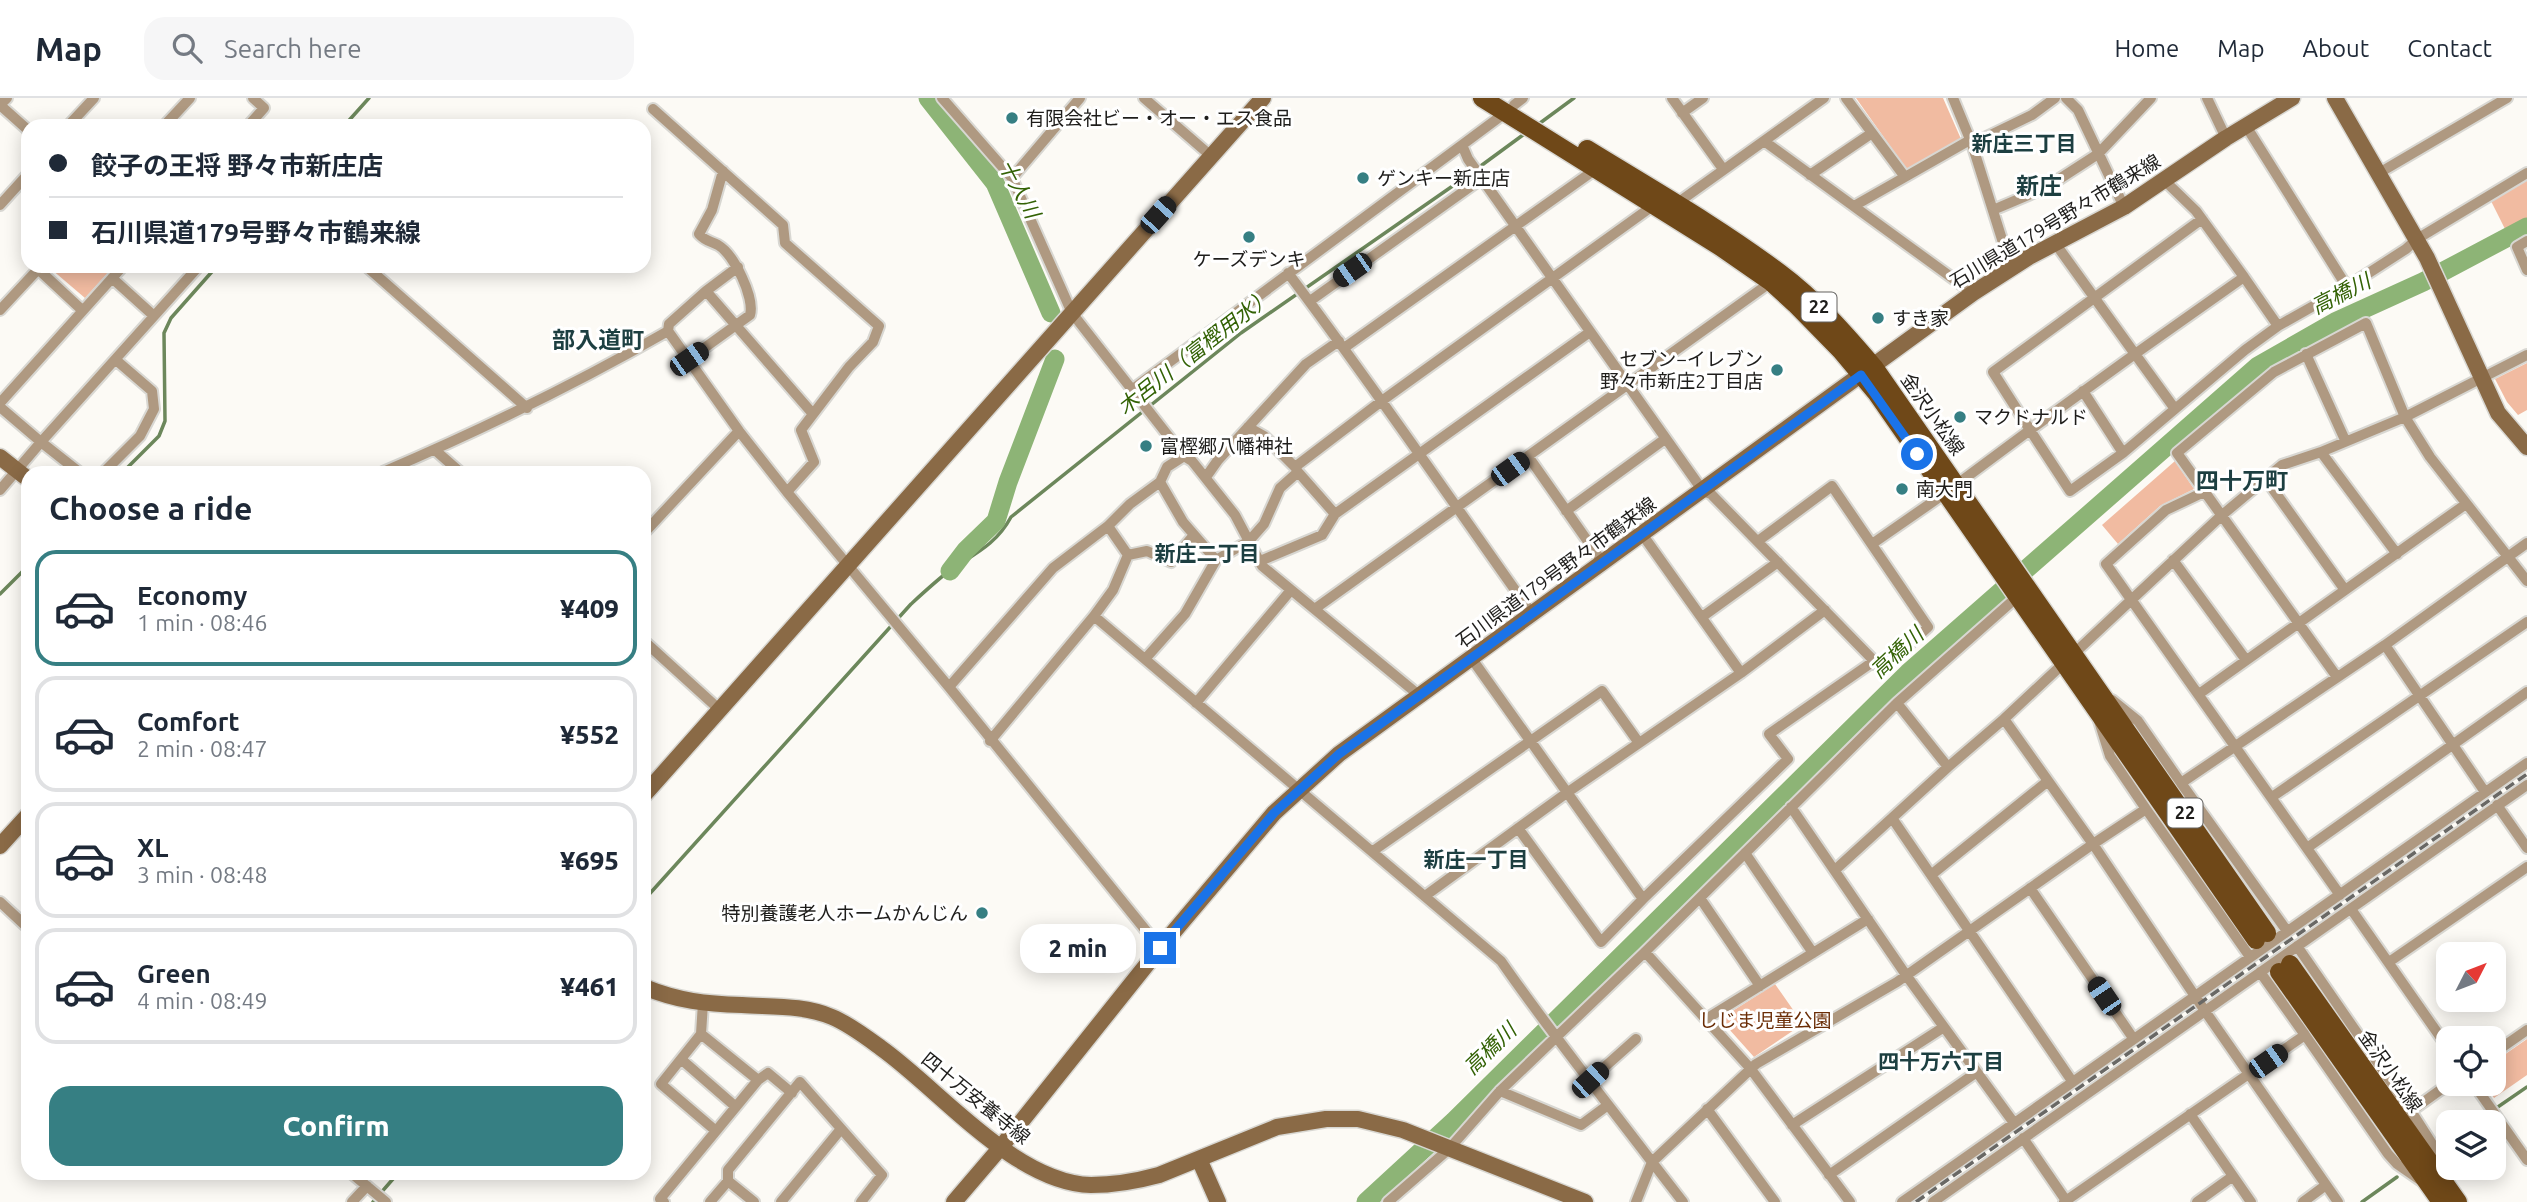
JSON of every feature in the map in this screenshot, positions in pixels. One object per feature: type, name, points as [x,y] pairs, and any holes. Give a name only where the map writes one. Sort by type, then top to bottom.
[{"type":"main road","name":"金沢小松線","points":[[1482,98],[1511,103],[1596,169],[1771,282],[1868,371]]},
{"type":"main road","name":"金沢小松線","points":[[1536,125],[1676,204],[1781,273],[1839,326],[2010,573],[2020,592]]},
{"type":"main road","name":"22","points":[[2020,592],[2099,701],[2258,943]]},
{"type":"main road","name":"金沢小松線","points":[[2284,968],[2444,1195]]},
{"type":"street","points":[[7,98],[0,105],[21,124]]},
{"type":"street","points":[[74,119],[94,98]]},
{"type":"street","points":[[170,119],[190,98]]},
{"type":"street","points":[[253,98],[264,108],[254,119]]},
{"type":"street","points":[[942,98],[1012,178],[1072,313],[1184,456],[1206,477],[1235,515],[1262,566],[1420,696]]},
{"type":"street","points":[[1012,178],[1080,98]]},
{"type":"street","points":[[1144,98],[1211,156]]},
{"type":"street","points":[[651,787],[1263,98]]},
{"type":"street","points":[[1672,98],[1723,169]]},
{"type":"street","points":[[1682,113],[1703,98]]},
{"type":"street","points":[[1676,204],[1824,98]]},
{"type":"street","points":[[1846,98],[1905,177]]},
{"type":"street","points":[[1953,98],[1971,142],[2011,268]]},
{"type":"street","points":[[1854,206],[1971,142],[2032,115],[2054,98]]},
{"type":"street","points":[[2066,98],[2078,110],[2124,207]]},
{"type":"street","points":[[1993,210],[2048,187],[2098,154],[2151,98]]},
{"type":"street","points":[[2207,98],[2226,138]]},
{"type":"street","name":"石川県道179号野々市鶴来線","points":[[954,1202],[1160,948],[1274,813],[1339,754],[1973,293],[2011,268],[2124,207],[2226,138],[2292,98]]},
{"type":"street","points":[[2335,98],[2427,258],[2498,413],[2527,447]]},
{"type":"street","points":[[2379,173],[2507,98]]},
{"type":"street","points":[[1133,389],[1462,145],[1511,103]]},
{"type":"street","points":[[653,108],[783,225],[785,243],[878,326],[873,342],[849,367],[801,430],[814,462],[787,492]]},
{"type":"street","points":[[2246,126],[2347,287]]},
{"type":"street","points":[[1810,175],[1872,133]]},
{"type":"street","points":[[1764,141],[1973,293]]},
{"type":"street","points":[[1462,145],[1469,163],[1703,491],[1711,494],[1882,669],[1928,627],[1832,486],[1758,541]]},
{"type":"street","points":[[1206,477],[1306,364],[1341,345],[1516,228],[1596,169]]},
{"type":"street","points":[[689,359],[736,327],[750,315],[752,308],[738,267],[719,245],[706,242],[699,234],[712,210],[723,171]]},
{"type":"street","points":[[2202,219],[1993,372],[2070,491],[2123,453],[2278,326],[2347,287],[2417,239],[2527,173]]},
{"type":"street","points":[[1307,298],[1479,176]]},
{"type":"street","points":[[2164,180],[2202,219],[2278,326]]},
{"type":"street","points":[[0,205],[21,182]]},
{"type":"street","points":[[1146,658],[1185,614],[1216,560],[1249,541],[1264,524],[1280,488],[1296,470],[1383,400],[1654,205]]},
{"type":"street","points":[[2527,242],[2517,247],[2527,270]]},
{"type":"street","points":[[2055,243],[2175,409]]},
{"type":"street","points":[[397,466],[527,408],[601,370],[668,331],[670,324],[706,291],[738,267]]},
{"type":"street","points":[[1288,272],[1383,400],[1532,614]]},
{"type":"street","points":[[0,310],[35,273]]},
{"type":"street","points":[[45,273],[82,310]]},
{"type":"street","points":[[71,466],[0,405],[117,273]]},
{"type":"street","points":[[27,466],[41,442],[193,273]]},
{"type":"street","points":[[374,273],[527,408]]},
{"type":"street","points":[[1872,544],[2244,277]]},
{"type":"street","points":[[112,278],[154,316]]},
{"type":"street","points":[[1316,608],[1771,282]]},
{"type":"street","points":[[706,291],[813,414]]},
{"type":"street","points":[[2337,677],[2177,453],[2274,372],[2366,323],[2405,417],[2430,457],[2527,582]]},
{"type":"street","points":[[668,331],[739,431],[787,492],[1160,948]]},
{"type":"street","points":[[1260,561],[1322,535],[1335,513],[1590,332]]},
{"type":"street","points":[[2306,354],[2345,440]]},
{"type":"street","points":[[1835,870],[2004,719],[2221,516],[2282,465],[2405,417],[2527,355]]},
{"type":"street","points":[[110,466],[140,436],[153,409],[152,391],[116,360]]},
{"type":"street","points":[[2083,391],[2123,453]]},
{"type":"street","points":[[1248,427],[1264,436],[1335,513]]},
{"type":"street","points":[[651,525],[739,431]]},
{"type":"street","points":[[1566,511],[1665,439]]},
{"type":"street","points":[[435,450],[453,466]]},
{"type":"street","points":[[2321,452],[2396,554]]},
{"type":"street","points":[[949,687],[1053,568],[1160,482],[1167,467],[1184,456]]},
{"type":"street","points":[[1528,456],[1603,563]]},
{"type":"street","points":[[0,457],[21,474]]},
{"type":"street","points":[[0,490],[21,476]]},
{"type":"street","points":[[2265,478],[2345,590]]},
{"type":"street","points":[[1160,482],[1183,522],[1216,560]]},
{"type":"street","points":[[2204,492],[2166,510],[2106,564],[2340,895]]},
{"type":"street","points":[[2199,694],[2466,504]]},
{"type":"street","points":[[1108,526],[1128,555]]},
{"type":"street","points":[[1642,534],[1741,673]]},
{"type":"street","points":[[1128,555],[1147,551],[1171,562],[1194,535]]},
{"type":"street","points":[[2181,783],[2385,645],[2527,543]]},
{"type":"street","points":[[990,741],[1094,616],[1113,590],[1128,555]]},
{"type":"street","points":[[2173,561],[2246,660]]},
{"type":"street","points":[[1702,617],[1777,562]]},
{"type":"street","points":[[1196,702],[1291,590]]},
{"type":"street","points":[[1388,1202],[1897,703],[2020,592]]},
{"type":"street","points":[[1424,896],[1568,792],[1741,673],[1825,610]]},
{"type":"street","points":[[1094,616],[1501,961],[1536,1012],[1683,1202]]},
{"type":"street","points":[[2272,797],[2527,622]]},
{"type":"street","points":[[2385,645],[2485,792]]},
{"type":"street","points":[[651,647],[721,711]]},
{"type":"street","points":[[1472,659],[1643,900]]},
{"type":"street","points":[[1518,828],[1601,942],[1788,760],[1769,734],[1874,661]]},
{"type":"street","points":[[1373,851],[1602,691],[1639,743]]},
{"type":"street","points":[[2307,848],[2527,692]]},
{"type":"street","points":[[2099,701],[2138,721],[2287,931]]},
{"type":"street","points":[[2099,701],[2110,756],[2146,809],[2258,943]]},
{"type":"street","points":[[1897,703],[1948,767]]},
{"type":"street","points":[[2004,719],[2093,844],[2204,1011],[2338,1202]]},
{"type":"street","points":[[1902,1202],[2194,996],[2258,943],[2287,931],[2527,763]]},
{"type":"street","points":[[1931,875],[2048,781]]},
{"type":"street","points":[[1933,1202],[2527,785]]},
{"type":"street","points":[[2497,805],[2527,848]]},
{"type":"street","points":[[1791,807],[1906,975],[2014,1123]]},
{"type":"street","points":[[1636,1202],[1652,1162],[1750,1068],[1906,975],[2146,809]]},
{"type":"street","points":[[1892,818],[2072,1082]]},
{"type":"street","points":[[0,846],[21,823]]},
{"type":"street","points":[[1745,853],[1813,953]]},
{"type":"street","points":[[2389,962],[2527,867]]},
{"type":"street","points":[[2030,888],[2133,1038]]},
{"type":"street","points":[[1700,898],[1760,986]]},
{"type":"street","points":[[0,902],[21,922]]},
{"type":"street","points":[[2351,909],[2436,1031]]},
{"type":"street","points":[[1706,1019],[1868,919]]},
{"type":"street","points":[[2297,946],[2434,1147],[2444,1195]]},
{"type":"street","points":[[1645,952],[1750,1068],[1850,1202]]},
{"type":"street","points":[[2260,972],[2388,1154],[2397,1164],[2444,1195]]},
{"type":"street","name":"四十万安養寺線","points":[[651,990],[676,999],[802,1008],[831,1017],[862,1034],[893,1056],[1001,1147],[1027,1165],[1058,1179],[1089,1185],[1140,1180],[1277,1127],[1303,1122],[1358,1119],[1416,1135],[1585,1202]]},
{"type":"street","points":[[703,1003],[701,1034],[661,1084],[716,1131]]},
{"type":"street","points":[[1792,1125],[1944,1027]]},
{"type":"street","points":[[2506,1045],[2527,1030]]},
{"type":"street","points":[[701,1034],[758,1080]]},
{"type":"street","points":[[2023,1138],[2066,1201],[2305,1035]]},
{"type":"street","points":[[1590,1080],[1636,1039]]},
{"type":"street","points":[[682,1060],[736,1107]]},
{"type":"street","points":[[1829,1175],[1977,1072]]},
{"type":"street","points":[[664,1202],[660,1199],[758,1080],[768,1073],[792,1093]]},
{"type":"street","points":[[710,1202],[728,1181],[728,1170],[800,1082],[882,1175],[860,1202]]},
{"type":"street","points":[[1500,1091],[1581,1125],[1608,1105]]},
{"type":"street","points":[[2410,1111],[2436,1093]]},
{"type":"street","points":[[2482,1096],[2527,1160]]},
{"type":"street","points":[[1707,1109],[1775,1202]]},
{"type":"street","points":[[2190,1114],[2251,1202]]},
{"type":"street","points":[[781,1202],[842,1129]]},
{"type":"street","points":[[2517,1146],[2527,1138]]},
{"type":"street","points":[[1199,1159],[1218,1202]]},
{"type":"street","points":[[2197,1202],[2233,1176]]},
{"type":"street","points":[[360,1180],[385,1201]]},
{"type":"street","points":[[728,1181],[754,1202]]},
{"type":"street","points":[[2303,1202],[2326,1185]]},
{"type":"street","points":[[352,1202],[369,1188]]},
{"type":"green space","points":[[1856,98],[1943,98],[1961,139],[1907,170]]},
{"type":"green space","points":[[2527,179],[2527,218],[2505,229],[2491,201]]},
{"type":"green space","points":[[56,273],[108,273],[85,298]]},
{"type":"green space","points":[[2527,363],[2527,410],[2518,415],[2507,402],[2495,379]]},
{"type":"green space","points":[[2175,461],[2194,489],[2160,506],[2118,544],[2102,525]]},
{"type":"green space","name":"しじま児童公園","points":[[1775,984],[1803,1024],[1754,1057],[1720,1019]]},
{"type":"green space","points":[[2527,1039],[2527,1075],[2506,1090],[2506,1054]]},
{"type":"waterway","points":[[350,119],[369,98]]},
{"type":"waterway","name":"十人川","points":[[928,98],[995,183],[1051,313]]},
{"type":"waterway","name":"木呂川（富樫用水）","points":[[1536,126],[1574,98]]},
{"type":"waterway","name":"木呂川（富樫用水）","points":[[651,892],[911,604],[934,583],[991,542],[1011,517],[1241,333],[1527,132]]},
{"type":"waterway","name":"高橋川","points":[[1366,1202],[1454,1121],[1908,673],[2258,366],[2335,322],[2423,282],[2527,227]]},
{"type":"waterway","points":[[129,466],[159,436],[165,421],[164,333],[171,318],[211,273]]},
{"type":"waterway","name":"十人川","points":[[950,571],[966,550],[996,521],[1055,359]]},
{"type":"waterway","points":[[0,594],[21,573]]},
{"type":"waterway","points":[[2493,1110],[2527,1087]]},
{"type":"waterway","points":[[2362,1202],[2397,1177]]},
{"type":"waterway","points":[[373,1202],[392,1180]]},
{"type":"railway","points":[[1916,1202],[2527,774]]},
{"type":"place","name":"有限会社ビー・オー・エス食品","points":[[1012,118]]},
{"type":"place","name":"ゲンキー新庄店","points":[[1363,178]]},
{"type":"place","name":"ケーズデンキ","points":[[1249,237]]},
{"type":"place","name":"すき家","points":[[1878,318]]},
{"type":"place","name":"セブン−イレブン 野々市新庄2丁目店","points":[[1777,370]]},
{"type":"place","name":"マクドナルド","points":[[1960,417]]},
{"type":"place","name":"富樫郷八幡神社","points":[[1146,446]]},
{"type":"place","name":"南大門","points":[[1902,489]]},
{"type":"place","name":"特別養護老人ホームかんじん","points":[[982,913]]},
{"type":"district","name":"新庄三丁目","points":[[2024,144]]},
{"type":"district","name":"新庄","points":[[2039,186]]},
{"type":"district","name":"部入道町","points":[[598,340]]},
{"type":"district","name":"四十万町","points":[[2242,481]]},
{"type":"district","name":"新庄二丁目","points":[[1207,554]]},
{"type":"district","name":"新庄一丁目","points":[[1476,860]]},
{"type":"district","name":"四十万六丁目","points":[[1941,1062]]},
{"type":"route","points":[[1160,948],[1274,813],[1339,754],[1861,375],[1917,454]]}]
